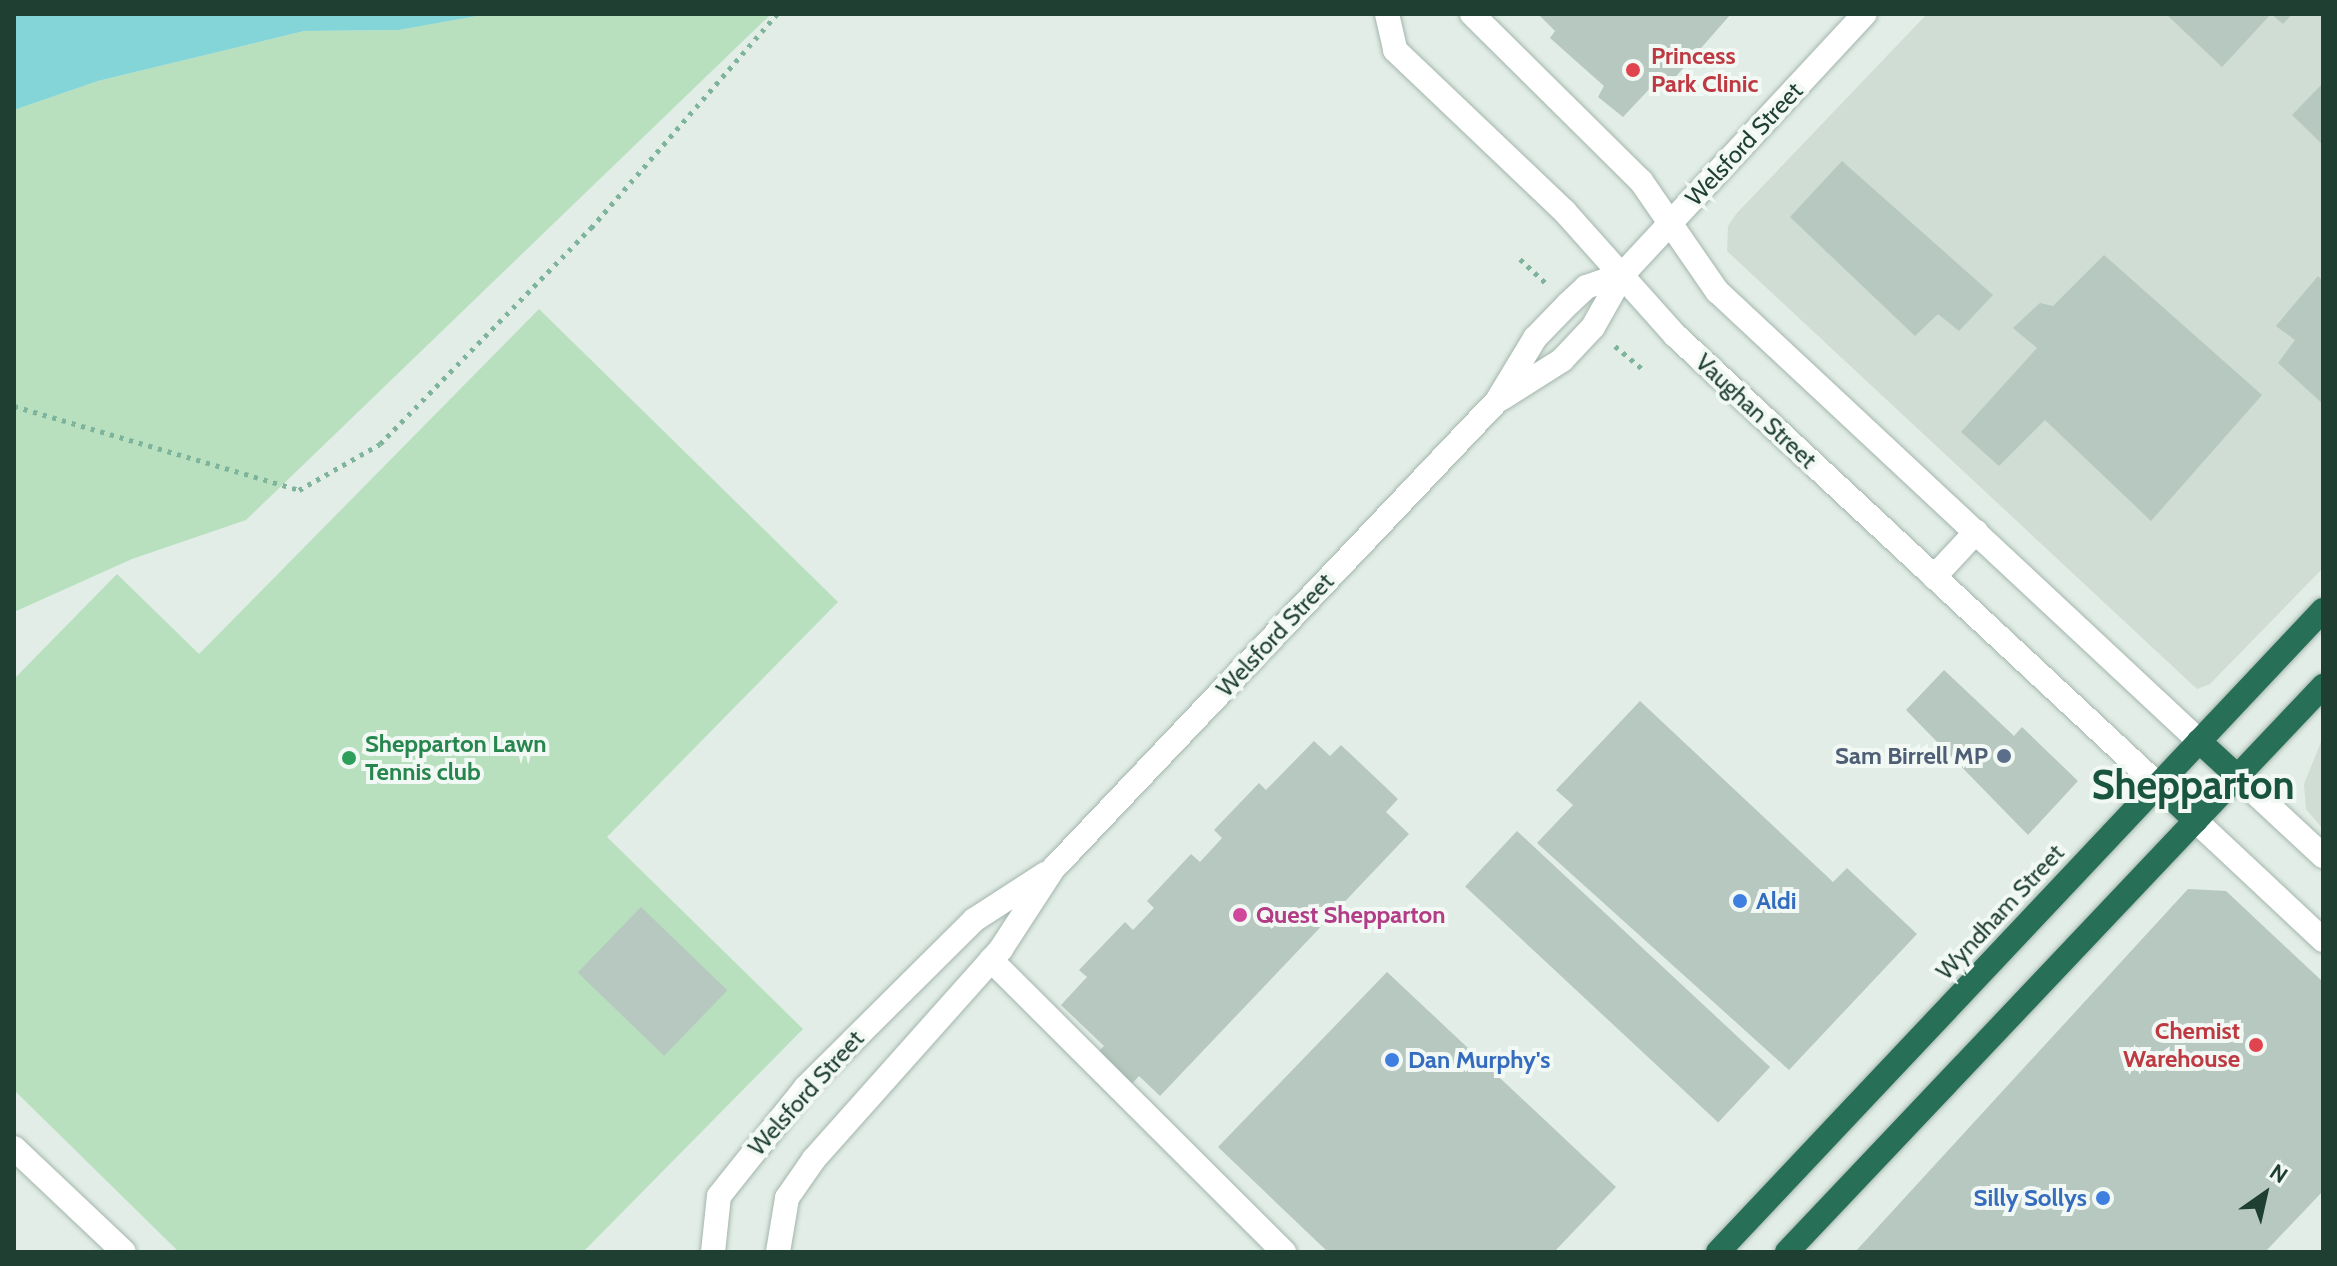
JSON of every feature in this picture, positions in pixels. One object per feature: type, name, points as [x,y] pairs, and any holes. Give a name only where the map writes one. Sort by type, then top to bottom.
[{"type":"highway","name":"Wyndham Street","points":[[1718,1252],[2323,610]]},
{"type":"highway","points":[[1787,1252],[2323,686]]},
{"type":"highway","points":[[2199,741],[2238,777]]},
{"type":"highway","points":[[2158,785],[2196,821]]},
{"type":"street","name":"Vaughan Street","points":[[1387,14],[1395,50],[1623,274],[1676,336],[2158,785]]},
{"type":"street","points":[[1472,14],[1641,181],[1717,291],[2199,741]]},
{"type":"street","name":"Welsford Street","points":[[1497,401],[1562,360],[1609,310],[1623,274],[1865,14]]},
{"type":"street","name":"Welsford Street","points":[[778,1252],[787,1198],[814,1159],[991,960],[1053,869],[1497,401],[1535,338],[1586,287],[1623,274]]},
{"type":"street","points":[[1934,577],[1976,532]]},
{"type":"street","points":[[2238,777],[2323,856]]},
{"type":"street","points":[[2196,821],[2323,940]]},
{"type":"street","name":"Welsford Street","points":[[713,1252],[719,1196],[806,1087],[974,920],[1053,869]]},
{"type":"street","points":[[991,960],[1284,1252]]},
{"type":"street","points":[[14,1148],[124,1252]]},
{"type":"path","points":[[14,406],[299,490],[380,444],[591,228],[777,14]]},
{"type":"shaded area","points":[[1927,14],[2323,14],[2323,568],[2210,684],[2197,689],[1727,251],[1728,226],[1737,213]]},
{"type":"shaded area","points":[[2323,737],[2323,829],[2306,809],[2304,784]]},
{"type":"green space","points":[[488,14],[771,14],[246,520],[132,559],[14,612],[14,110],[98,81],[304,31],[399,30]]},
{"type":"green space","name":"Shepparton Lawn Tennis club","points":[[539,309],[838,602],[607,837],[803,1029],[583,1252],[179,1252],[14,1090],[14,679],[117,574],[199,654]]},
{"type":"water","points":[[14,14],[488,14],[399,30],[304,31],[98,81],[14,110]]},
{"type":"building","name":"Princess Park Clinic","points":[[1538,14],[1731,14],[1664,90],[1655,83],[1623,117],[1598,97],[1604,86],[1550,38],[1555,31]]},
{"type":"building","points":[[2166,14],[2271,14],[2222,67]]},
{"type":"building","points":[[2271,14],[2292,14],[2283,24]]},
{"type":"building","points":[[2323,83],[2323,145],[2292,115]]},
{"type":"building","points":[[1842,161],[1993,295],[1959,331],[1938,314],[1915,336],[1790,217]]},
{"type":"building","points":[[2104,255],[2262,395],[2151,521],[2045,420],[1999,466],[1961,432],[2037,348],[2013,328],[2040,303],[2053,306]]},
{"type":"building","points":[[2318,276],[2323,281],[2323,404],[2278,363],[2295,340],[2276,326]]},
{"type":"building","name":"Sam Birrell MP","points":[[1944,670],[2014,736],[2022,727],[2078,781],[2028,835],[1906,710]]},
{"type":"building","name":"Aldi","points":[[1640,701],[1833,882],[1847,868],[1917,934],[1789,1070],[1537,843],[1573,805],[1556,790]]},
{"type":"building","name":"Quest Shepparton","points":[[1314,741],[1330,756],[1341,745],[1398,799],[1386,812],[1409,834],[1160,1096],[1139,1076],[1130,1086],[1096,1054],[1104,1046],[1061,1005],[1087,977],[1079,970],[1125,922],[1133,930],[1154,908],[1147,901],[1191,854],[1200,862],[1222,838],[1214,830],[1259,783],[1266,790]]},
{"type":"building","points":[[1517,831],[1770,1067],[1718,1123],[1465,887]]},
{"type":"building","points":[[2188,889],[2226,891],[2323,982],[2323,1191],[2265,1252],[1855,1252]]},
{"type":"building","points":[[641,907],[727,990],[664,1056],[578,972]]},
{"type":"building","name":"Dan Murphy's","points":[[1387,972],[1616,1187],[1554,1252],[1328,1252],[1218,1147]]},
{"type":"place","name":"Princess Park Clinic","points":[[1633,70]]},
{"type":"place","name":"Sam Birrell MP","points":[[2004,756]]},
{"type":"place","name":"Shepparton Lawn Tennis club","points":[[349,758]]},
{"type":"place","name":"Aldi","points":[[1740,901]]},
{"type":"place","name":"Quest Shepparton","points":[[1240,915]]},
{"type":"place","name":"Chemist Warehouse","points":[[2256,1045]]},
{"type":"place","name":"Dan Murphy's","points":[[1392,1060]]},
{"type":"place","name":"Silly Sollys","points":[[2103,1198]]},
{"type":"district","name":"Shepparton","points":[[2193,785]]}]
